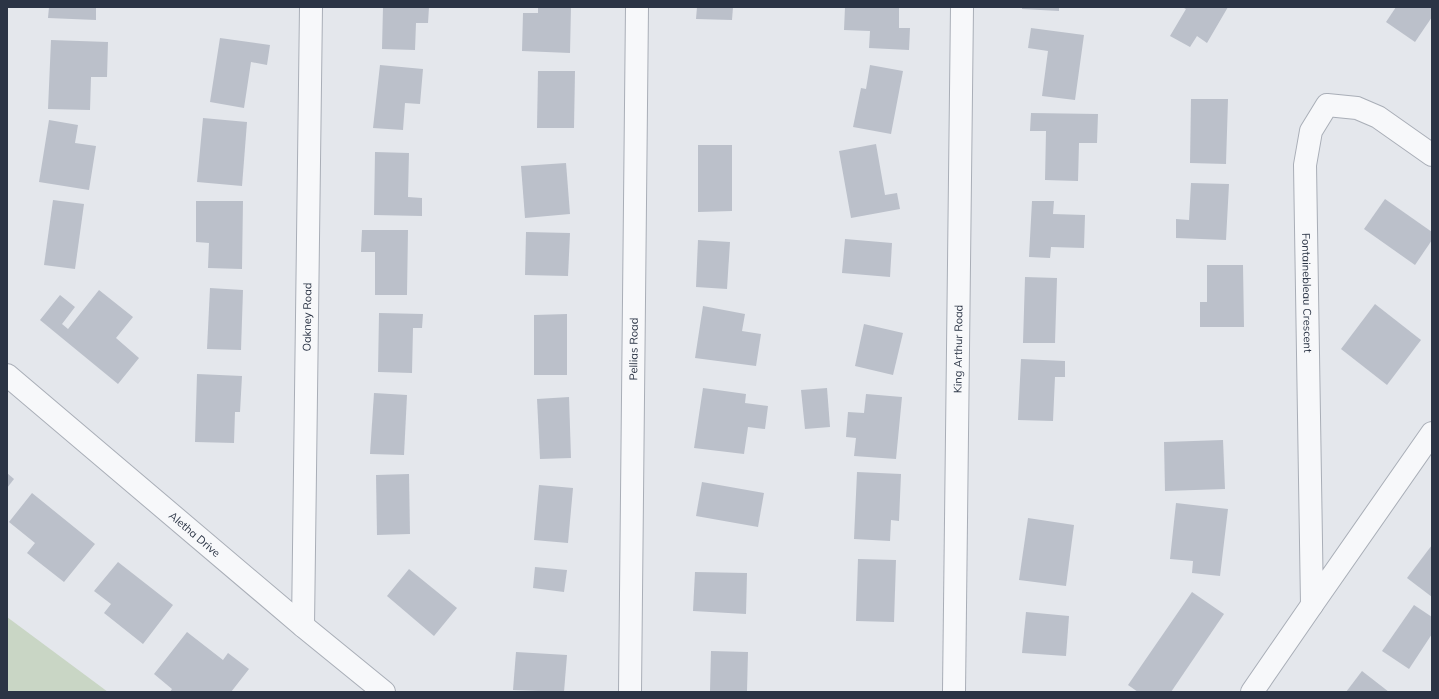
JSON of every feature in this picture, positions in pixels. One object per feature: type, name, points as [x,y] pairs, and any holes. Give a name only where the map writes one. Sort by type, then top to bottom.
[{"type":"street","name":"Oakney Road","points":[[303,626],[311,7]]},
{"type":"street","name":"Pellias Road","points":[[630,692],[637,7]]},
{"type":"street","name":"King Arthur Road","points":[[954,692],[962,7]]},
{"type":"street","name":"Fontainebleau Crescent","points":[[1312,605],[1305,165],[1311,131],[1327,105],[1357,108],[1378,117],[1432,155]]},
{"type":"street","name":"Aletha Drive","points":[[7,375],[303,626],[384,692]]},
{"type":"street","points":[[1252,692],[1432,433]]},
{"type":"green space","points":[[7,617],[108,692],[7,692]]},
{"type":"building","points":[[49,7],[96,7],[96,20],[48,18]]},
{"type":"building","points":[[383,7],[429,7],[428,23],[416,23],[415,50],[382,49]]},
{"type":"building","points":[[538,7],[571,7],[570,53],[522,51],[523,13],[538,13]]},
{"type":"building","points":[[697,7],[733,7],[732,20],[696,19]]},
{"type":"building","points":[[845,7],[899,7],[899,28],[910,28],[909,50],[869,48],[870,31],[844,30]]},
{"type":"building","points":[[1022,7],[1059,7],[1059,11],[1022,9]]},
{"type":"building","points":[[1182,7],[1228,7],[1207,43],[1197,36],[1190,47],[1170,36],[1186,9]]},
{"type":"building","points":[[1396,7],[1432,7],[1432,17],[1415,42],[1386,22]]},
{"type":"building","points":[[1031,28],[1084,35],[1075,100],[1042,96],[1048,51],[1028,48]]},
{"type":"building","points":[[220,38],[270,45],[267,65],[251,62],[244,108],[210,102]]},
{"type":"building","points":[[51,40],[108,42],[107,77],[91,77],[90,110],[48,109]]},
{"type":"building","points":[[380,65],[423,69],[420,104],[405,103],[403,130],[373,128]]},
{"type":"building","points":[[870,65],[903,71],[891,134],[853,127],[861,88],[866,89]]},
{"type":"building","points":[[538,71],[575,71],[574,128],[537,128]]},
{"type":"building","points":[[1191,99],[1228,99],[1226,164],[1190,163]]},
{"type":"building","points":[[1031,113],[1098,114],[1097,143],[1079,143],[1078,181],[1045,180],[1046,131],[1030,131]]},
{"type":"building","points":[[203,118],[247,122],[242,186],[197,182]]},
{"type":"building","points":[[49,120],[78,125],[75,143],[96,146],[89,190],[39,182]]},
{"type":"building","points":[[876,144],[885,195],[897,193],[900,209],[851,218],[839,151]]},
{"type":"building","points":[[698,145],[732,145],[732,211],[698,212]]},
{"type":"building","points":[[375,152],[409,153],[408,197],[422,198],[422,216],[374,215]]},
{"type":"building","points":[[566,163],[570,214],[525,218],[521,166]]},
{"type":"building","points":[[1191,183],[1229,184],[1226,240],[1176,238],[1176,219],[1189,220]]},
{"type":"building","points":[[1385,199],[1432,232],[1432,240],[1415,265],[1364,229]]},
{"type":"building","points":[[53,200],[84,204],[75,269],[44,265]]},
{"type":"building","points":[[196,201],[243,201],[242,269],[208,268],[209,243],[196,242]]},
{"type":"building","points":[[1032,201],[1054,201],[1053,214],[1085,215],[1084,248],[1051,247],[1050,258],[1029,257]]},
{"type":"building","points":[[362,230],[408,230],[407,295],[375,295],[375,252],[361,252]]},
{"type":"building","points":[[526,232],[570,233],[568,276],[525,275]]},
{"type":"building","points":[[845,239],[892,243],[890,277],[842,273]]},
{"type":"building","points":[[698,240],[730,242],[727,289],[696,287]]},
{"type":"building","points":[[1207,265],[1243,265],[1244,327],[1200,327],[1200,302],[1207,302]]},
{"type":"building","points":[[1025,277],[1057,278],[1055,343],[1023,343]]},
{"type":"building","points":[[210,288],[243,290],[241,350],[207,349]]},
{"type":"building","points":[[99,290],[133,317],[116,338],[139,358],[118,384],[40,320],[60,295],[75,307],[62,324],[68,329]]},
{"type":"building","points":[[1375,304],[1421,340],[1387,385],[1341,349]]},
{"type":"building","points":[[703,306],[745,314],[742,331],[761,334],[756,366],[695,358]]},
{"type":"building","points":[[379,313],[423,314],[422,328],[413,328],[412,373],[378,372]]},
{"type":"building","points":[[567,314],[567,375],[534,375],[534,315]]},
{"type":"building","points":[[864,324],[903,333],[893,375],[855,366]]},
{"type":"building","points":[[1021,359],[1065,361],[1065,377],[1055,377],[1053,421],[1018,420]]},
{"type":"building","points":[[197,374],[242,376],[240,412],[235,412],[234,443],[195,442]]},
{"type":"building","points":[[703,388],[746,394],[745,403],[768,406],[765,429],[748,427],[744,454],[694,448]]},
{"type":"building","points":[[827,388],[830,427],[805,429],[801,390]]},
{"type":"building","points":[[374,393],[407,395],[404,455],[370,454]]},
{"type":"building","points":[[866,394],[902,397],[896,459],[854,456],[856,438],[846,437],[848,412],[864,413]]},
{"type":"building","points":[[569,397],[571,458],[540,459],[537,399]]},
{"type":"building","points":[[1223,440],[1225,489],[1165,491],[1164,442]]},
{"type":"building","points":[[857,472],[901,474],[899,521],[891,520],[890,541],[854,539]]},
{"type":"building","points":[[7,473],[14,479],[7,488]]},
{"type":"building","points":[[409,474],[410,534],[377,535],[376,475]]},
{"type":"building","points":[[702,482],[764,493],[758,527],[696,516]]},
{"type":"building","points":[[539,485],[573,488],[568,543],[534,540]]},
{"type":"building","points":[[32,493],[95,544],[64,582],[27,553],[35,543],[9,522]]},
{"type":"building","points":[[1176,503],[1228,509],[1220,576],[1192,573],[1193,561],[1170,559]]},
{"type":"building","points":[[1028,518],[1074,525],[1066,586],[1019,580]]},
{"type":"building","points":[[1432,545],[1432,597],[1407,578]]},
{"type":"building","points":[[858,559],[896,560],[894,622],[856,621]]},
{"type":"building","points":[[118,562],[173,605],[143,644],[104,613],[111,604],[94,591]]},
{"type":"building","points":[[535,567],[567,570],[564,592],[533,588]]},
{"type":"building","points":[[409,569],[457,608],[434,636],[387,596]]},
{"type":"building","points":[[695,572],[747,573],[746,614],[693,611]]},
{"type":"building","points":[[1192,592],[1224,614],[1171,692],[1138,692],[1128,685]]},
{"type":"building","points":[[1414,605],[1432,617],[1432,634],[1409,669],[1382,651]]},
{"type":"building","points":[[1026,612],[1069,616],[1066,656],[1022,653]]},
{"type":"building","points":[[187,632],[223,660],[228,653],[249,669],[231,692],[170,692],[172,689],[154,674]]},
{"type":"building","points":[[711,651],[748,652],[747,691],[710,691]]},
{"type":"building","points":[[516,652],[567,655],[564,692],[513,690]]},
{"type":"building","points":[[1362,671],[1389,692],[1346,692]]}]
